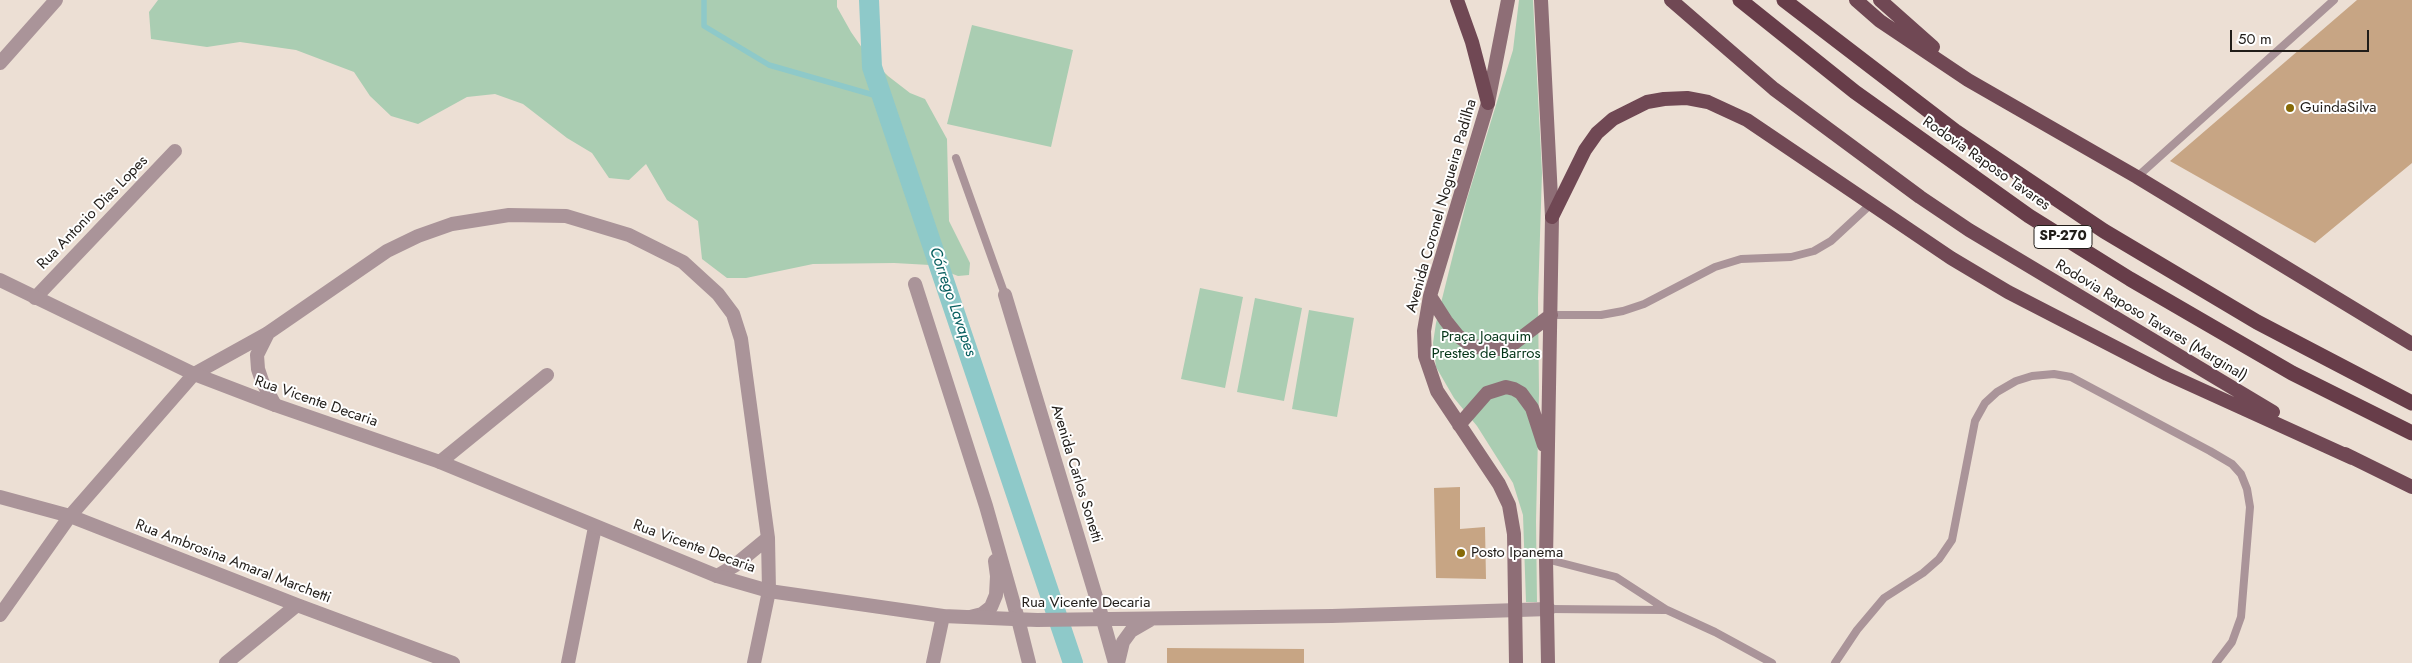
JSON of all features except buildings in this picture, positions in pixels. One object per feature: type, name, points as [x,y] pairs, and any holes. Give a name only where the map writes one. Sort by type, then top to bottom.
[{"type":"highway","points":[[1457,0],[1472,42],[1488,103]]},
{"type":"highway","name":"Rodovia Raposo Tavares (Marginal)","points":[[1671,0],[1774,89],[1870,161],[1969,230],[2160,346],[2352,458],[2412,487]]},
{"type":"highway","name":"Rodovia Raposo Tavares","points":[[1740,0],[1855,92],[2029,216],[2130,279],[2292,374],[2412,433]]},
{"type":"highway","name":"Rodovia Raposo Tavares","points":[[1784,0],[1955,131],[2064,206],[2257,322],[2412,402]]},
{"type":"highway","points":[[1856,0],[1880,21],[1968,80],[2137,177],[2412,344]]},
{"type":"highway","points":[[1880,0],[1968,80]]},
{"type":"highway","points":[[1552,217],[1585,150],[1597,133],[1613,119],[1647,102],[1688,98],[1701,101],[1730,111],[1748,120],[1951,258],[2062,321],[2167,374],[2352,458]]},
{"type":"main road","name":"Avenida Coronel Nogueira Padilha","points":[[1508,0],[1488,103],[1430,296],[1424,330],[1425,356],[1437,391],[1499,484],[1509,505],[1514,534],[1516,663]]},
{"type":"main road","points":[[1541,0],[1552,217],[1546,559],[1549,609],[1548,663]]},
{"type":"main road","points":[[1430,296],[1458,336],[1471,345],[1486,349],[1500,349],[1513,344],[1551,315]]},
{"type":"main road","points":[[1459,425],[1487,394],[1506,387],[1514,389],[1521,393],[1532,408],[1547,454]]},
{"type":"street","points":[[0,63],[56,0]]},
{"type":"street","name":"Rua Antonio Dias Lopes","points":[[35,298],[175,151]]},
{"type":"street","points":[[0,615],[70,516],[194,374],[268,333],[387,251],[418,236],[452,224],[509,215],[566,216],[628,235],[683,262],[718,294],[733,314],[740,339],[768,538],[769,591],[754,663]]},
{"type":"street","name":"Rua Vicente Decaria","points":[[0,280],[194,374],[275,405],[440,462],[717,576],[769,591],[943,616],[1037,620],[1152,620],[1516,610]]},
{"type":"street","points":[[915,284],[986,506],[1029,663]]},
{"type":"street","name":"Avenida Carlos Sonetti","points":[[1006,295],[1117,663]]},
{"type":"street","points":[[268,333],[257,354],[258,369],[262,381],[275,405]]},
{"type":"street","points":[[440,462],[547,375]]},
{"type":"street","name":"Rua Ambrosina Amaral Marchetti","points":[[0,497],[70,516],[297,605],[453,663]]},
{"type":"street","points":[[970,617],[982,614],[991,607],[996,595],[998,576],[986,506]]},
{"type":"street","points":[[568,663],[595,527]]},
{"type":"street","points":[[717,576],[734,566],[768,538]]},
{"type":"street","points":[[226,663],[297,605]]},
{"type":"street","points":[[1516,610],[1549,609]]},
{"type":"street","points":[[933,663],[943,616]]},
{"type":"street","name":"Avenida Carlos Sonetti","points":[[1117,663],[1123,642],[1131,631],[1142,623],[1152,620]]},
{"type":"lane","points":[[2137,177],[2334,0]]},
{"type":"lane","points":[[956,158],[1006,295]]},
{"type":"lane","points":[[1551,315],[1601,316],[1623,311],[1644,304],[1716,267],[1741,259],[1791,257],[1814,251],[1831,241],[1871,204]]},
{"type":"lane","points":[[1834,663],[1857,630],[1884,598],[1923,573],[1939,559],[1952,540],[1975,421],[1985,403],[1997,392],[2016,381],[2032,376],[2054,374],[2071,377],[2202,446],[2232,464],[2241,474],[2248,489],[2250,507],[2241,618],[2232,642],[2216,663]]},
{"type":"lane","points":[[1546,559],[1616,577],[1667,610],[1715,632],[1772,663]]},
{"type":"lane","points":[[1549,609],[1667,610]]},
{"type":"green space","points":[[158,0],[837,0],[837,7],[867,55],[888,76],[910,93],[925,99],[947,139],[949,221],[970,263],[969,275],[958,276],[930,265],[894,263],[813,264],[746,278],[727,278],[702,259],[698,221],[667,200],[646,164],[629,180],[609,178],[592,153],[567,138],[523,104],[495,94],[467,97],[418,124],[391,116],[370,96],[354,72],[296,50],[240,42],[207,47],[151,39],[149,12]]},
{"type":"green space","name":"Praça Joaquim Prestes de Barros","points":[[1519,0],[1533,0],[1542,173],[1538,298],[1537,602],[1526,602],[1523,515],[1513,483],[1477,426],[1454,398],[1436,367],[1433,343],[1436,323],[1467,199],[1513,50]]},
{"type":"green space","points":[[972,25],[1073,50],[1051,147],[947,124]]},
{"type":"green space","points":[[1200,288],[1243,297],[1225,388],[1181,379]]},
{"type":"green space","points":[[1255,298],[1302,308],[1284,401],[1237,392]]},
{"type":"green space","points":[[1309,310],[1354,318],[1337,417],[1292,409]]},
{"type":"waterway","points":[[704,0],[704,26],[769,65],[884,98]]},
{"type":"waterway","name":"Córrego Lavapes","points":[[869,0],[872,67],[1073,663]]},
{"type":"place","name":"GuindaSilva","points":[[2290,108]]},
{"type":"place","name":"Posto Ipanema","points":[[1461,553]]}]
